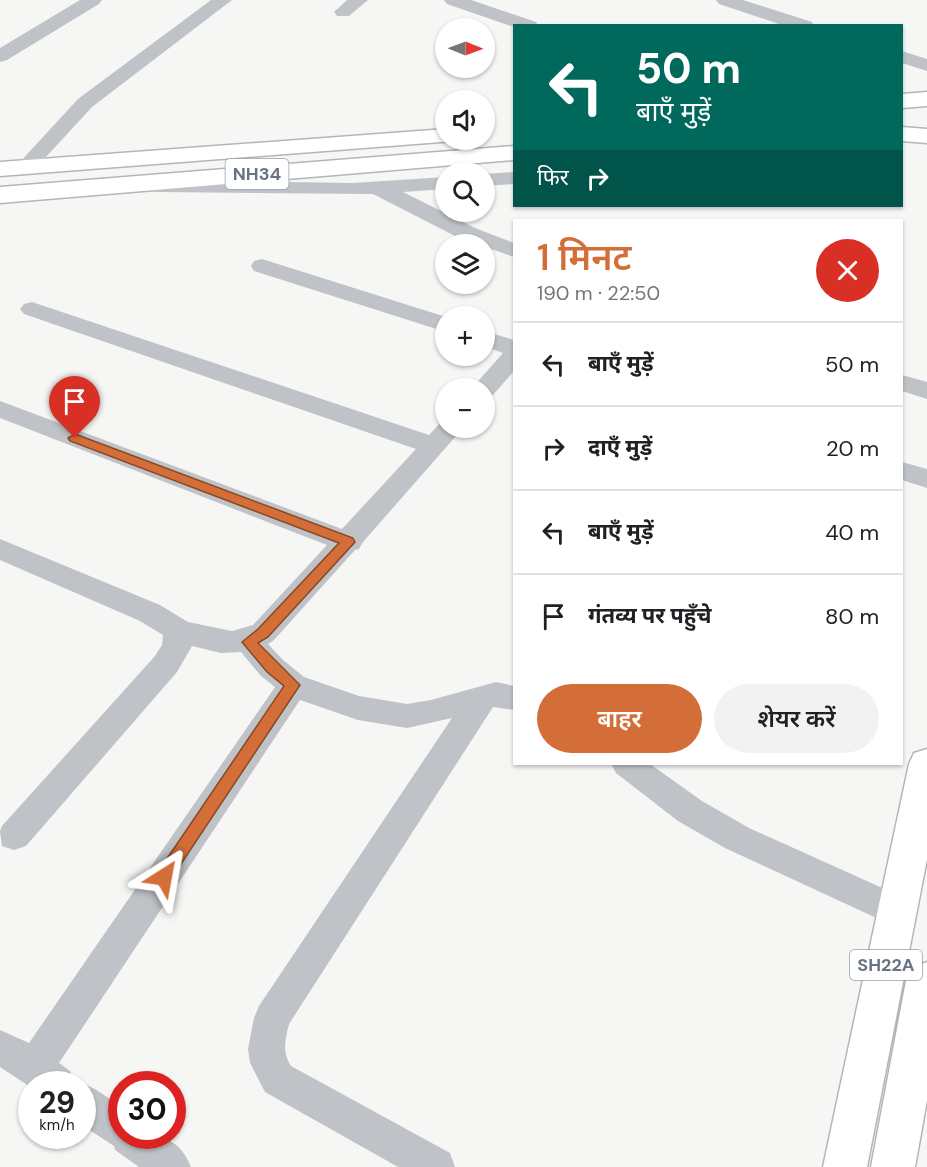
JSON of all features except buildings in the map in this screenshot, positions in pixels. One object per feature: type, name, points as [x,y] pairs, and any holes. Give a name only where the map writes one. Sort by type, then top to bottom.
[{"type":"main road","points":[[903,121],[921,104]]},
{"type":"main road","points":[[495,132],[513,131]]},
{"type":"main road","points":[[903,134],[927,136]]},
{"type":"main road","name":"NH34","points":[[0,169],[435,137]]},
{"type":"main road","name":"NH34","points":[[3,197],[513,153]]},
{"type":"main road","name":"SH22A","points":[[845,1167],[927,764]]},
{"type":"main road","name":"SH22A","points":[[893,1167],[927,981]]},
{"type":"street","points":[[0,56],[93,0]]},
{"type":"street","points":[[26,167],[85,103],[223,0]]},
{"type":"street","points":[[343,12],[359,0]]},
{"type":"street","points":[[453,0],[523,24]]},
{"type":"street","points":[[486,11],[502,0]]},
{"type":"street","points":[[725,0],[799,24]]},
{"type":"street","points":[[903,57],[927,65]]},
{"type":"street","points":[[495,179],[513,178]]},
{"type":"street","points":[[124,185],[305,190],[435,184]]},
{"type":"street","points":[[378,188],[467,233],[513,250]]},
{"type":"street","points":[[262,266],[435,321]]},
{"type":"street","points":[[32,309],[435,434]]},
{"type":"street","points":[[495,342],[513,348]]},
{"type":"street","points":[[494,378],[513,357]]},
{"type":"street","points":[[903,383],[927,391]]},
{"type":"street","points":[[0,409],[348,542]]},
{"type":"street","points":[[0,549],[150,613],[178,630],[215,641],[249,642],[263,633],[440,438]]},
{"type":"street","points":[[903,471],[927,479]]},
{"type":"street","points":[[14,836],[166,664],[177,647],[178,630]]},
{"type":"street","points":[[249,642],[272,668],[293,685],[358,708],[407,716],[499,697]]},
{"type":"street","points":[[49,1071],[293,685]]},
{"type":"street","points":[[436,1167],[278,1078],[268,1065],[265,1048],[273,1018],[499,697]]},
{"type":"street","points":[[628,765],[672,798],[736,838],[897,911]]},
{"type":"street","points":[[0,1048],[38,1071]]},
{"type":"street","points":[[147,1149],[172,1167]]},
{"type":"route","points":[[75,438],[348,542],[263,633],[249,642],[272,668],[293,685],[164,877]]}]
